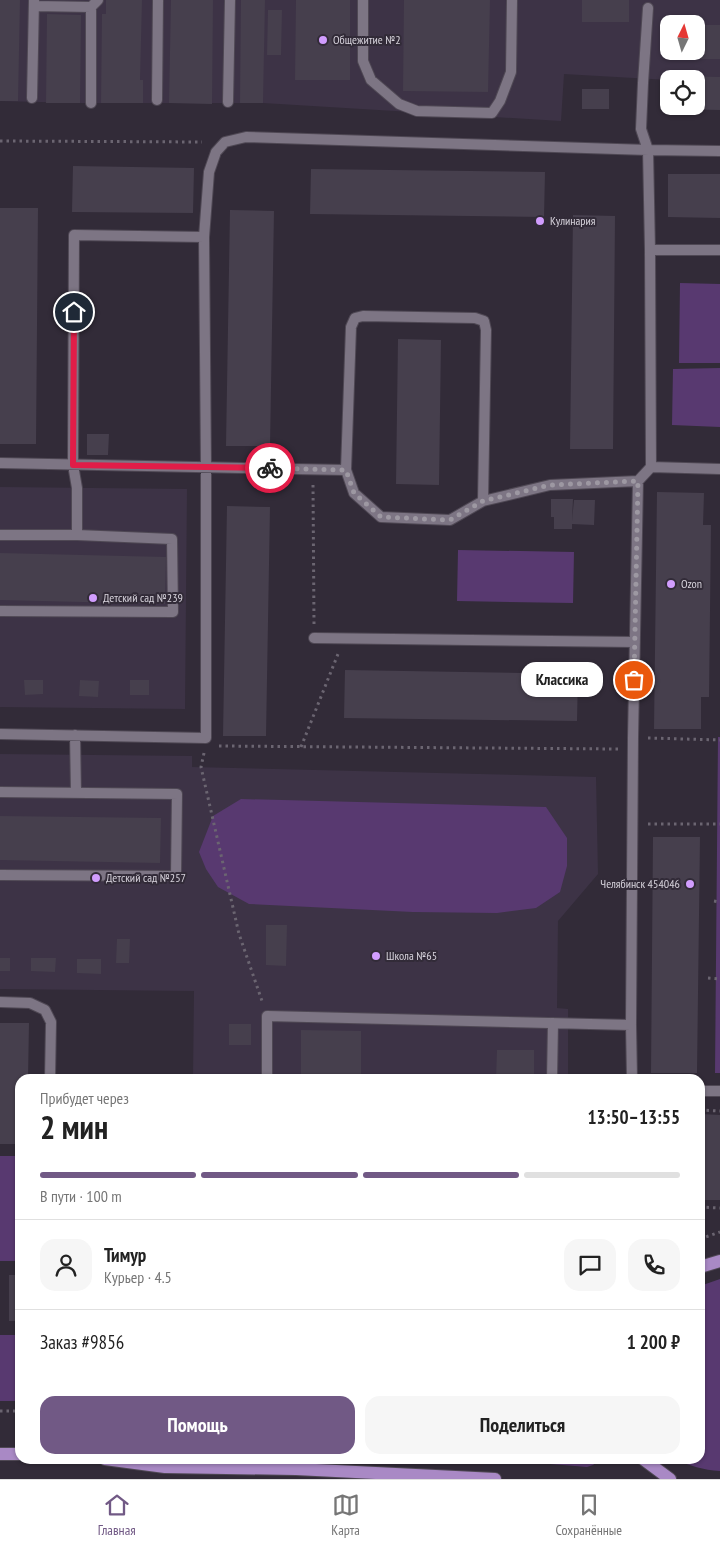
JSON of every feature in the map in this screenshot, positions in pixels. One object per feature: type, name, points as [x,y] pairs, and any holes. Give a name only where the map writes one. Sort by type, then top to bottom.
[{"type":"main road","points":[[705,1265],[720,1260]]},
{"type":"main road","points":[[0,1454],[15,1454]]},
{"type":"main road","points":[[142,1464],[165,1467],[296,1469],[495,1479]]},
{"type":"main road","points":[[650,1464],[670,1479]]},
{"type":"lane","points":[[156,100],[158,0]]},
{"type":"lane","points":[[228,102],[230,0]]},
{"type":"lane","points":[[363,0],[363,61],[371,80],[399,104],[417,111],[492,113],[500,101],[511,72],[512,0]]},
{"type":"lane","points":[[32,98],[34,3],[95,4],[91,103]]},
{"type":"lane","points":[[632,1074],[632,824],[638,481],[651,467],[648,150],[641,129],[642,83],[648,8]]},
{"type":"lane","points":[[0,734],[206,738],[204,237],[209,172],[216,152],[226,142],[246,137],[720,151]]},
{"type":"lane","points":[[76,535],[77,488],[73,465],[74,235],[204,237]]},
{"type":"lane","points":[[650,250],[720,250]]},
{"type":"lane","points":[[483,501],[486,330],[484,321],[475,318],[363,316],[355,318],[351,327],[346,470],[354,493],[381,517],[450,520],[483,501],[550,485],[638,481]]},
{"type":"lane","points":[[0,463],[346,470]]},
{"type":"lane","points":[[651,467],[720,469]]},
{"type":"lane","points":[[0,535],[76,535],[172,539],[173,612],[0,611]]},
{"type":"lane","points":[[314,638],[635,642]]},
{"type":"lane","points":[[75,735],[76,793]]},
{"type":"lane","points":[[0,792],[177,794],[176,876],[0,875]]},
{"type":"lane","points":[[0,1002],[30,1003],[45,1010],[51,1022],[50,1074]]},
{"type":"lane","points":[[267,1074],[267,1016],[631,1026]]},
{"type":"lane","points":[[552,1074],[553,1023]]},
{"type":"lane","points":[[705,1091],[720,1091]]},
{"type":"path","points":[[0,141],[226,142]]},
{"type":"path","points":[[313,469],[314,638]]},
{"type":"path","points":[[301,747],[344,639]]},
{"type":"path","points":[[267,1016],[239,934],[201,767],[206,738],[220,746],[301,747],[633,743],[720,740]]},
{"type":"path","points":[[632,824],[720,824]]},
{"type":"path","points":[[714,901],[720,902]]},
{"type":"path","points":[[708,978],[720,979]]},
{"type":"path","points":[[705,1110],[720,1111]]},
{"type":"path","points":[[705,1207],[720,1208]]},
{"type":"path","points":[[705,1237],[720,1232]]},
{"type":"path","points":[[0,1411],[15,1411]]},
{"type":"shaded area","points":[[0,0],[720,0],[720,82],[705,80],[705,70],[660,70],[660,79],[564,74],[561,121],[263,103],[0,101]]},
{"type":"shaded area","points":[[680,283],[720,284],[720,363],[679,363]]},
{"type":"shaded area","points":[[720,368],[720,427],[672,425],[673,369]]},
{"type":"shaded area","name":"Детский сад №239","points":[[0,487],[187,489],[185,709],[0,707]]},
{"type":"shaded area","points":[[458,550],[574,552],[573,603],[457,601]]},
{"type":"shaded area","points":[[718,737],[720,737],[720,1073],[715,1073]]},
{"type":"shaded area","name":"Школа №65","points":[[0,754],[192,756],[192,767],[596,777],[598,874],[558,921],[557,1008],[568,1009],[568,1074],[193,1074],[194,991],[0,989]]},
{"type":"shaded area","points":[[241,799],[546,807],[567,838],[567,866],[560,892],[536,908],[497,913],[413,912],[249,904],[218,887],[206,869],[199,852],[213,816]]},
{"type":"shaded area","points":[[0,1156],[15,1156],[15,1261],[0,1261]]},
{"type":"shaded area","points":[[720,1279],[720,1471],[686,1464],[705,1464],[705,1284]]},
{"type":"shaded area","points":[[0,1335],[15,1335],[15,1401],[0,1401]]},
{"type":"shaded area","points":[[551,1464],[594,1464],[587,1467]]},
{"type":"building","points":[[0,0],[20,0],[18,101],[0,101]]},
{"type":"building","points":[[106,0],[142,0],[140,80],[143,80],[143,103],[101,103],[102,14],[106,14]]},
{"type":"building","points":[[171,0],[213,0],[212,104],[169,103]]},
{"type":"building","points":[[241,0],[265,0],[263,103],[240,103]]},
{"type":"building","name":"Общежитие №2","points":[[296,0],[350,0],[350,80],[295,80]]},
{"type":"building","points":[[404,0],[490,0],[488,92],[403,91]]},
{"type":"building","points":[[582,0],[629,0],[629,22],[582,22]]},
{"type":"building","points":[[268,10],[282,10],[281,55],[267,55]]},
{"type":"building","points":[[47,14],[81,15],[80,103],[46,103]]},
{"type":"building","points":[[705,25],[720,25],[720,59],[705,59]]},
{"type":"building","points":[[705,77],[720,77],[720,110],[705,110]]},
{"type":"building","points":[[582,89],[609,89],[609,109],[582,109]]},
{"type":"building","points":[[73,166],[194,168],[193,213],[72,212]]},
{"type":"building","points":[[311,169],[545,172],[544,217],[310,214]]},
{"type":"building","points":[[668,174],[720,174],[720,218],[668,217]]},
{"type":"building","points":[[0,208],[38,208],[36,444],[0,444]]},
{"type":"building","points":[[230,210],[274,211],[270,446],[226,446]]},
{"type":"building","points":[[573,215],[615,216],[613,449],[570,449]]},
{"type":"building","points":[[398,339],[441,340],[439,485],[396,484]]},
{"type":"building","points":[[87,434],[109,434],[108,455],[87,455]]},
{"type":"building","points":[[657,492],[704,493],[703,525],[711,525],[709,697],[701,697],[701,729],[654,729]]},
{"type":"building","points":[[551,499],[573,499],[572,521],[574,500],[595,500],[594,525],[572,524],[572,529],[554,529],[554,517],[551,517]]},
{"type":"building","points":[[227,506],[270,507],[266,736],[223,736]]},
{"type":"building","points":[[0,553],[166,557],[165,604],[0,600]]},
{"type":"building","points":[[345,670],[578,674],[577,721],[344,718]]},
{"type":"building","points":[[24,680],[43,680],[43,694],[25,695]]},
{"type":"building","points":[[80,680],[99,681],[98,697],[79,696]]},
{"type":"building","points":[[130,680],[149,680],[149,695],[130,695]]},
{"type":"building","points":[[0,816],[161,818],[160,863],[0,860]]},
{"type":"building","points":[[653,837],[700,837],[697,1073],[651,1073]]},
{"type":"building","points":[[266,925],[287,925],[286,966],[266,965]]},
{"type":"building","points":[[117,939],[130,939],[129,963],[116,963]]},
{"type":"building","points":[[0,958],[10,958],[10,971],[0,971]]},
{"type":"building","points":[[31,958],[56,958],[55,972],[31,971]]},
{"type":"building","points":[[77,959],[101,959],[101,974],[77,973]]},
{"type":"building","points":[[0,1023],[29,1023],[28,1074],[15,1074],[15,1144],[0,1144]]},
{"type":"building","points":[[229,1024],[251,1024],[251,1045],[229,1045]]},
{"type":"building","points":[[301,1030],[361,1031],[361,1074],[301,1074]]},
{"type":"building","points":[[497,1050],[534,1050],[534,1074],[496,1074]]},
{"type":"building","points":[[705,1114],[720,1115],[720,1200],[705,1200]]},
{"type":"building","points":[[9,1275],[15,1275],[15,1321],[9,1321]]},
{"type":"way so far","points":[[270,468],[346,470],[354,493],[381,517],[450,520],[483,501],[550,485],[638,481],[634,680]]},
{"type":"place","name":"Общежитие №2","points":[[323,40]]},
{"type":"place","name":"Кулинария","points":[[540,221]]},
{"type":"place","name":"Ozon","points":[[671,584]]},
{"type":"place","name":"Детский сад №239","points":[[93,598]]},
{"type":"place","name":"Классика","points":[[634,680]]},
{"type":"place","name":"Детский сад №257","points":[[96,878]]},
{"type":"place","name":"Челябинск 454046","points":[[690,884]]},
{"type":"place","name":"Школа №65","points":[[376,956]]},
{"type":"route","points":[[74,312],[73,465],[270,468]]}]
